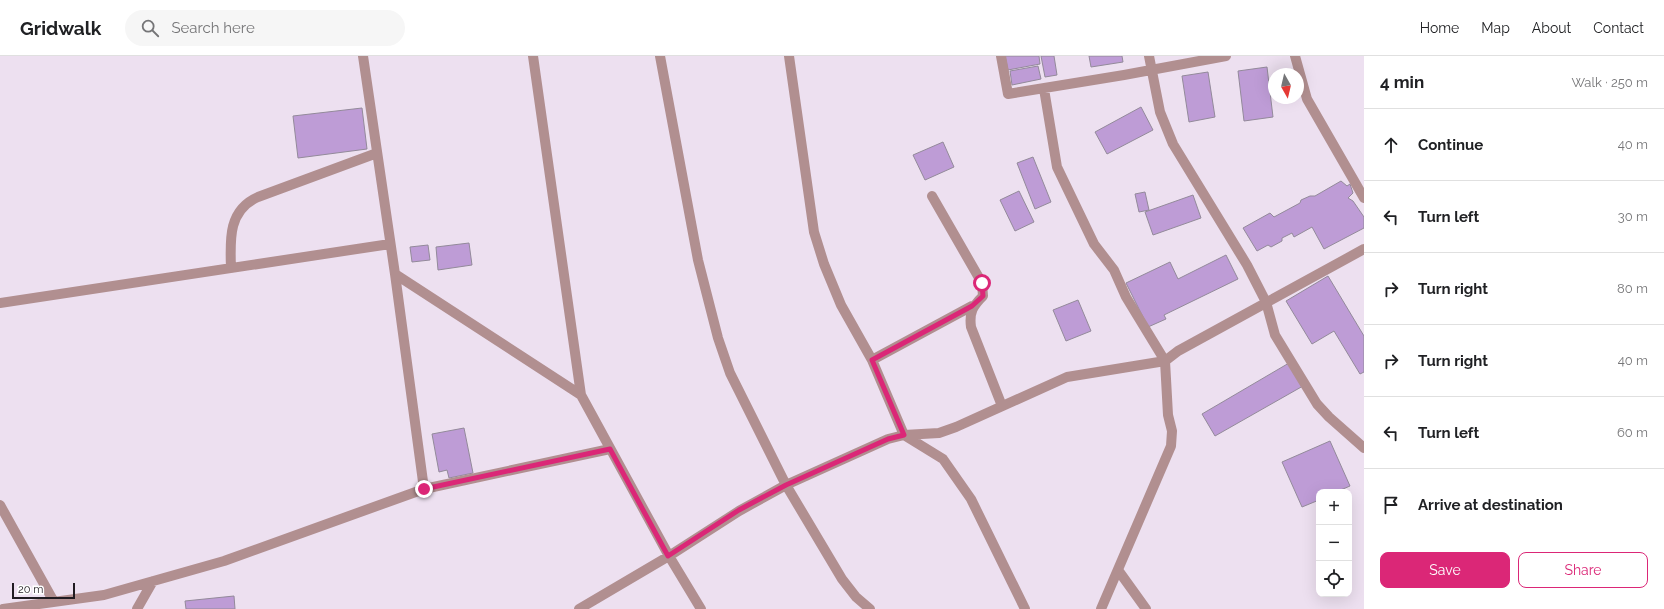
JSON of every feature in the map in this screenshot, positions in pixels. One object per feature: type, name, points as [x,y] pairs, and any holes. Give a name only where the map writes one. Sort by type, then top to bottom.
[{"type":"street","points":[[363,56],[395,274],[424,489]]},
{"type":"street","points":[[533,56],[581,395],[668,556],[701,609]]},
{"type":"street","points":[[660,56],[698,260],[718,338],[730,373],[786,485],[842,579],[856,597],[870,609]]},
{"type":"street","points":[[789,56],[814,232],[824,264],[841,305],[872,360],[904,435],[943,459],[971,499],[1025,609]]},
{"type":"street","points":[[1001,56],[1008,94],[1226,56]]},
{"type":"street","points":[[1149,56],[1160,112],[1173,144],[1247,265],[1266,302],[1276,335],[1317,404],[1329,417],[1364,448]]},
{"type":"street","points":[[1295,56],[1307,99],[1364,198]]},
{"type":"street","points":[[1044,88],[1057,167],[1094,244],[1114,270],[1126,297],[1165,361],[1168,415],[1172,431],[1171,446],[1101,609]]},
{"type":"street","points":[[231,268],[231,227],[234,219],[247,203],[258,197],[377,152]]},
{"type":"street","points":[[872,360],[972,306],[983,296],[982,283],[932,196]]},
{"type":"street","points":[[0,303],[390,244]]},
{"type":"street","points":[[579,609],[668,556],[739,510],[786,485],[888,439],[904,435],[939,432],[956,427],[1067,377],[1165,361],[1178,351],[1364,249]]},
{"type":"street","points":[[395,274],[581,395]]},
{"type":"street","points":[[972,306],[969,318],[971,327],[1002,406]]},
{"type":"street","points":[[3,609],[104,595],[224,561],[424,489],[610,449]]},
{"type":"street","points":[[0,505],[54,602]]},
{"type":"street","points":[[1118,570],[1146,609]]},
{"type":"street","points":[[137,609],[153,581]]},
{"type":"building","points":[[1005,56],[1039,56],[1040,64],[1008,70]]},
{"type":"building","points":[[1041,56],[1054,56],[1057,75],[1045,77]]},
{"type":"building","points":[[1089,56],[1122,56],[1123,62],[1091,67]]},
{"type":"building","points":[[1038,66],[1041,79],[1012,85],[1010,71]]},
{"type":"building","points":[[1267,67],[1268,104],[1271,104],[1273,117],[1244,121],[1238,71]]},
{"type":"building","points":[[1208,72],[1215,117],[1189,122],[1182,76]]},
{"type":"building","points":[[1141,107],[1153,130],[1107,154],[1095,132]]},
{"type":"building","points":[[362,108],[367,149],[298,158],[293,116]]},
{"type":"building","points":[[943,142],[954,167],[925,180],[913,155]]},
{"type":"building","points":[[1033,157],[1051,202],[1035,209],[1017,163]]},
{"type":"building","points":[[1341,181],[1347,186],[1350,184],[1353,193],[1348,198],[1353,201],[1364,217],[1364,228],[1324,249],[1312,227],[1294,237],[1292,233],[1282,238],[1282,241],[1271,247],[1268,245],[1257,251],[1243,228],[1270,213],[1274,217],[1300,203],[1301,200],[1310,196],[1315,196]]},
{"type":"building","points":[[1019,191],[1034,222],[1015,231],[1000,200]]},
{"type":"building","points":[[1145,192],[1149,210],[1139,212],[1135,194]]},
{"type":"building","points":[[1193,195],[1201,218],[1153,235],[1145,212]]},
{"type":"building","points":[[469,243],[472,265],[438,270],[436,247]]},
{"type":"building","points":[[428,245],[430,260],[412,262],[410,247]]},
{"type":"building","points":[[1226,255],[1238,279],[1164,315],[1166,319],[1148,327],[1126,283],[1170,262],[1178,279]]},
{"type":"building","points":[[1328,276],[1364,336],[1364,372],[1360,374],[1334,331],[1312,344],[1286,301]]},
{"type":"building","points":[[1078,300],[1091,331],[1066,341],[1053,310]]},
{"type":"building","points":[[1289,363],[1303,386],[1215,436],[1202,414]]},
{"type":"building","points":[[464,428],[473,473],[449,478],[447,470],[439,472],[432,434]]},
{"type":"building","points":[[1330,441],[1350,486],[1343,489],[1316,489],[1316,501],[1302,507],[1282,462]]},
{"type":"building","points":[[234,596],[235,609],[186,609],[185,601]]},
{"type":"route","points":[[424,489],[610,449],[668,556],[739,510],[786,485],[827,465],[888,439],[904,435],[872,360],[972,306],[983,296],[982,283]]}]
